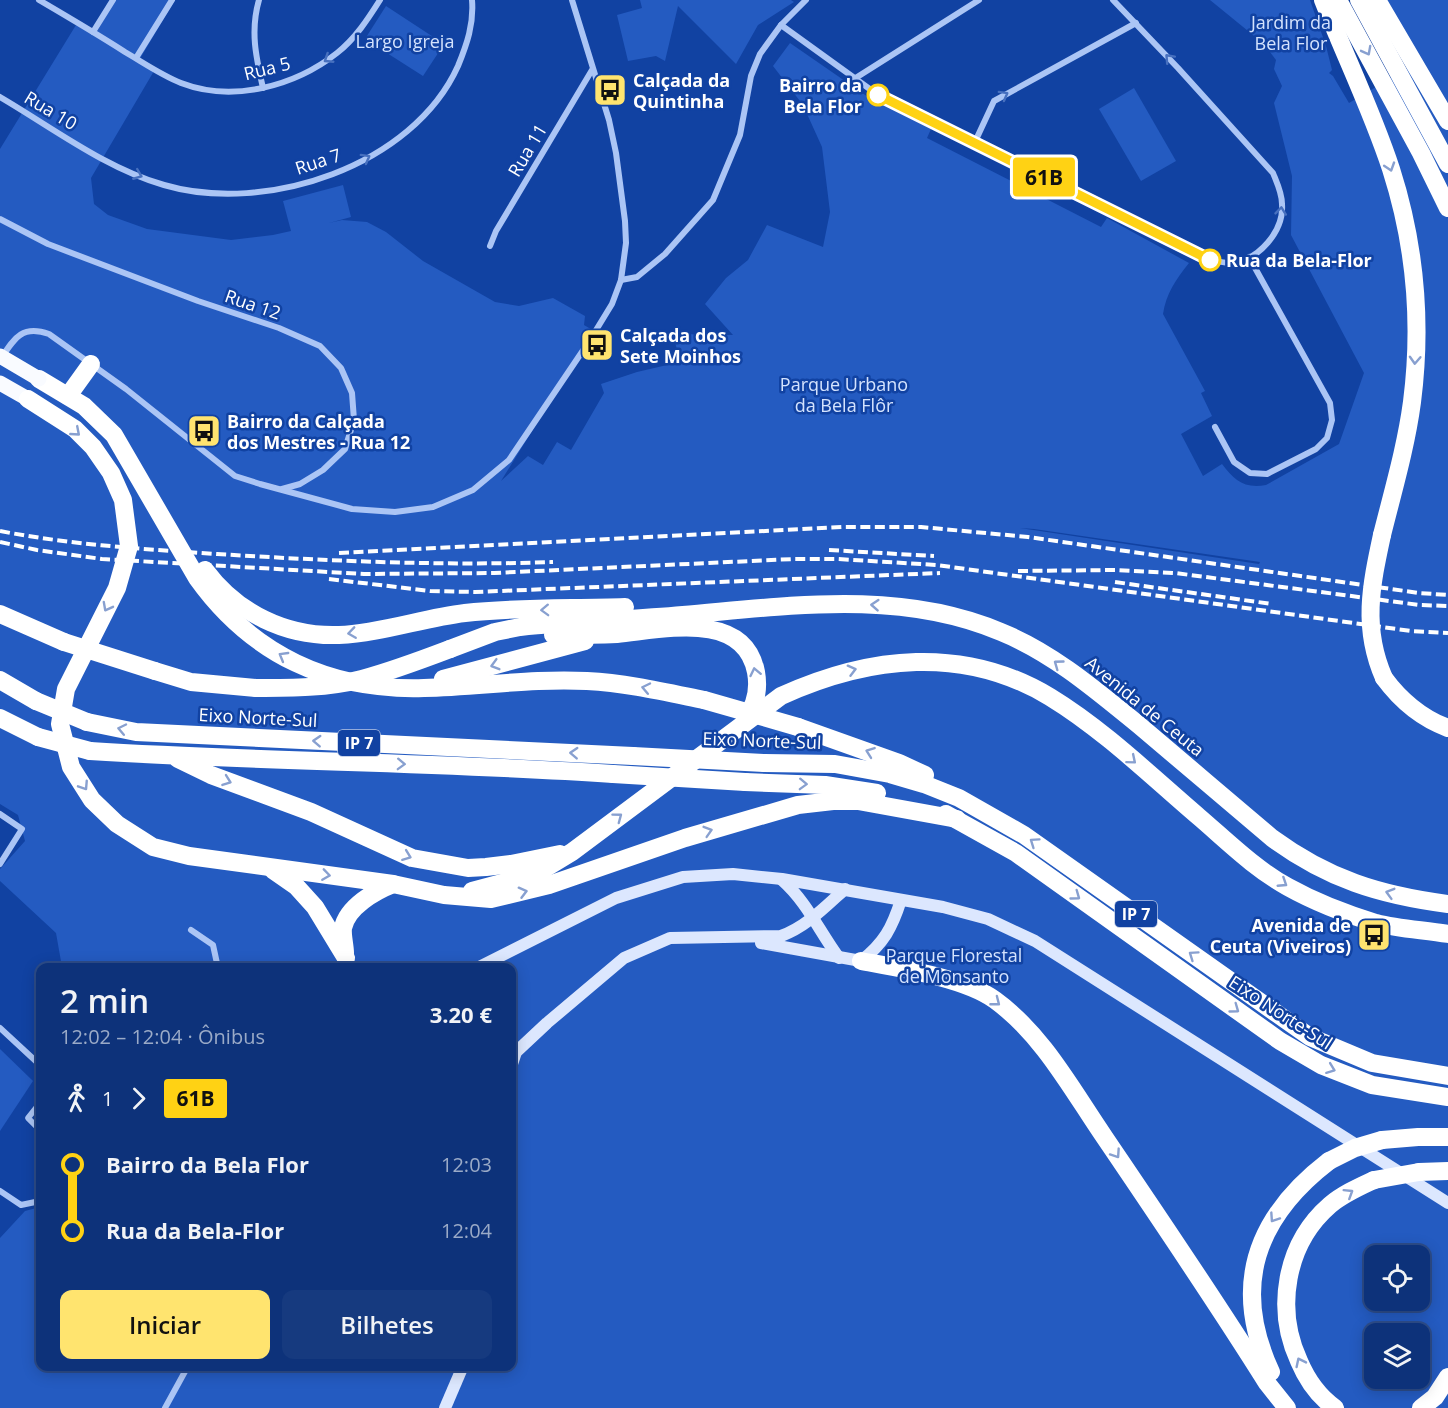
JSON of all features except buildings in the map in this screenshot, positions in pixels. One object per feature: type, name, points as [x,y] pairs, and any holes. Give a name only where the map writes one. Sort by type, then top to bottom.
[{"type":"highway","points":[[1323,0],[1391,170],[1406,225],[1416,295],[1417,333],[1412,402],[1371,592],[1370,617],[1373,647],[1384,678],[1397,694],[1421,715],[1448,728]]},
{"type":"highway","points":[[1338,0],[1421,153],[1448,208]]},
{"type":"highway","points":[[1359,0],[1448,164]]},
{"type":"highway","points":[[1377,0],[1448,121]]},
{"type":"highway","points":[[68,396],[91,364]]},
{"type":"highway","points":[[39,379],[84,406],[114,435],[209,595],[231,619],[260,643],[288,660],[341,680],[399,688],[586,681],[637,686],[704,700],[798,727],[922,773],[958,798]]},
{"type":"highway","points":[[28,399],[75,429],[93,447],[111,473],[123,500],[129,546],[117,588],[66,689],[60,724],[71,767],[92,800],[117,824],[153,847],[189,856],[393,884],[444,895],[491,898],[514,895],[583,874],[685,838],[798,805],[858,801],[957,819]]},
{"type":"highway","points":[[154,500],[213,580],[228,596],[255,615],[273,624],[308,633],[341,635],[437,617],[480,612],[648,606],[792,606]]},
{"type":"highway","name":"Avenida de Ceuta","points":[[792,606],[853,603],[904,606],[954,616],[1001,632],[1044,654],[1106,698],[1272,838],[1299,857],[1332,875],[1397,896],[1448,904]]},
{"type":"highway","points":[[0,614],[64,642],[191,682],[256,688],[316,686],[359,680],[495,632],[520,627],[792,606]]},
{"type":"highway","points":[[450,649],[550,635],[612,634],[704,628],[724,633],[746,649],[752,659],[757,680],[755,702],[740,725]]},
{"type":"highway","points":[[399,688],[477,671],[612,634]]},
{"type":"highway","points":[[444,895],[484,888],[544,869],[572,852],[781,696],[864,666],[940,662],[970,666],[1025,684],[1050,697],[1088,722],[1254,863],[1286,886],[1316,901],[1378,923],[1448,934]]},
{"type":"highway","name":"Eixo Norte-Sul","points":[[0,680],[36,701],[87,722],[136,732],[764,763],[835,764],[879,771],[924,784],[958,798],[1024,835],[1310,1037],[1372,1063],[1446,1076]]},
{"type":"highway","points":[[1088,722],[1106,698]]},
{"type":"highway","name":"Eixo Norte-Sul","points":[[0,718],[38,737],[90,751],[174,757],[474,766],[825,785],[865,790],[911,800],[957,819],[1016,853],[1280,1041],[1321,1065],[1372,1085],[1448,1097]]},
{"type":"highway","points":[[174,757],[210,775],[311,812],[412,858],[468,868],[511,864],[572,852]]},
{"type":"highway","points":[[1254,863],[1272,838]]},
{"type":"highway","points":[[268,867],[296,886],[315,907],[349,963]]},
{"type":"highway","points":[[349,963],[343,928],[354,908],[375,891],[393,884]]},
{"type":"highway","points":[[861,961],[924,973],[978,990],[996,1000],[1037,1038],[1287,1408]]},
{"type":"highway","points":[[1293,1408],[1263,1356],[1255,1319],[1252,1280],[1255,1259],[1266,1229],[1289,1197],[1329,1161],[1355,1148],[1382,1140],[1448,1137]]},
{"type":"highway","points":[[1335,1408],[1324,1401],[1311,1384],[1293,1349],[1287,1329],[1285,1307],[1287,1287],[1299,1247],[1318,1218],[1346,1194],[1374,1180],[1419,1172],[1448,1171]]},
{"type":"highway","points":[[1421,1408],[1435,1397],[1448,1377]]},
{"type":"main road","points":[[0,358],[39,379]]},
{"type":"main road","points":[[0,383],[28,399]]},
{"type":"main road","points":[[487,963],[616,898],[683,877],[733,874],[782,879],[943,907],[988,919],[1035,941],[1448,1203]]},
{"type":"main road","points":[[782,879],[799,894],[825,939],[839,958]]},
{"type":"main road","points":[[516,1052],[624,958],[670,938],[781,936],[795,931],[813,918],[845,889]]},
{"type":"main road","points":[[726,936],[861,961],[877,948],[893,925],[901,900]]},
{"type":"main road","points":[[445,1408],[461,1371]]},
{"type":"street","name":"Rua 5","points":[[39,0],[159,73],[183,84],[212,90],[243,91],[263,88],[305,74],[338,53],[358,32],[380,0]]},
{"type":"street","points":[[93,32],[113,0]]},
{"type":"street","points":[[136,58],[172,0]]},
{"type":"street","points":[[259,0],[254,17],[253,35],[263,88]]},
{"type":"street","name":"Rua 7","points":[[86,149],[164,186],[211,193],[243,194],[281,189],[342,172],[393,142],[417,122],[442,95],[466,47],[473,16],[472,0]]},
{"type":"street","points":[[0,358],[15,337],[21,333],[36,331],[55,338],[235,476],[352,509],[395,512],[433,507],[473,490],[508,460],[590,340],[612,304],[621,280],[626,243],[609,120],[572,0]]},
{"type":"street","points":[[621,280],[637,277],[665,254],[713,200],[740,135],[751,76],[760,54],[781,25],[806,0]]},
{"type":"street","points":[[854,79],[979,0]]},
{"type":"street","points":[[781,25],[878,95],[1200,257],[1233,263],[1249,257],[1275,235],[1280,219],[1283,205],[1273,173],[1113,0]]},
{"type":"street","points":[[974,144],[994,101],[1136,23]]},
{"type":"street","name":"Rua 11","points":[[490,246],[496,231],[592,70]]},
{"type":"street","name":"Rua 10","points":[[0,97],[86,149]]},
{"type":"street","name":"Rua 12","points":[[0,219],[48,244],[198,301],[279,328],[320,346],[341,368],[352,393],[354,420],[345,449],[323,470],[300,484],[282,489]]},
{"type":"street","points":[[1215,427],[1234,462],[1250,473],[1267,474],[1316,449],[1327,438],[1332,420],[1330,404],[1249,257]]},
{"type":"street","points":[[0,814],[22,829],[0,864]]},
{"type":"street","points":[[191,930],[213,945],[217,963]]},
{"type":"street","points":[[0,1028],[36,1061]]},
{"type":"street","points":[[36,1108],[28,1118],[36,1126]]},
{"type":"street","points":[[0,1191],[21,1205],[36,1202]]},
{"type":"street","points":[[165,1408],[185,1371]]},
{"type":"green space","name":"Parque Florestal de Monsanto","points":[[115,0],[175,0],[138,62],[154,71],[91,178],[94,204],[108,215],[147,229],[231,240],[291,231],[283,201],[343,185],[351,217],[329,223],[342,220],[367,222],[386,232],[423,261],[495,302],[519,306],[553,298],[585,316],[584,325],[594,331],[501,481],[528,456],[543,465],[557,442],[571,450],[604,393],[601,384],[637,372],[680,362],[673,334],[733,335],[705,304],[726,278],[748,260],[767,225],[823,247],[830,212],[822,147],[803,105],[773,66],[790,43],[871,99],[931,129],[927,138],[1101,227],[1107,218],[1189,263],[1172,287],[1163,314],[1205,391],[1201,393],[1212,416],[1181,434],[1203,476],[1222,464],[1240,482],[1258,486],[1266,485],[1339,444],[1364,373],[1291,235],[1292,176],[1274,103],[1282,86],[1274,69],[1276,60],[1264,44],[1210,0],[1310,0],[1326,46],[1332,70],[1329,73],[1349,103],[1418,62],[1381,0],[1448,0],[1448,1408],[0,1408],[0,1238],[25,1211],[36,1208],[36,1371],[516,1371],[516,963],[61,963],[56,933],[0,881],[0,869],[25,841],[18,815],[0,804],[0,149],[76,25],[95,35]],"holes":[[[1020,528],[1034,529],[1260,562],[1259,564]]]},
{"type":"green space","points":[[640,0],[791,0],[794,2],[758,25],[736,64],[678,6],[665,61],[656,56],[628,61],[617,15],[642,8]]},
{"type":"green space","name":"Largo Igreja","points":[[386,6],[444,44],[423,76],[365,39]]},
{"type":"green space","points":[[1134,88],[1176,161],[1141,181],[1099,109]]},
{"type":"green space","points":[[0,1049],[33,1081],[0,1131]]},
{"type":"railway","points":[[339,553],[842,527],[921,527],[1028,537],[1419,593],[1448,595]]},
{"type":"railway","points":[[0,531],[108,546],[259,557],[427,563],[553,562]]},
{"type":"railway","points":[[0,542],[37,550],[102,559],[364,574],[494,573],[794,559],[837,559],[937,565],[1411,631],[1448,633]]},
{"type":"railway","points":[[829,550],[934,556]]},
{"type":"railway","points":[[1018,571],[1115,570],[1175,573],[1420,605],[1448,606]]},
{"type":"railway","points":[[329,579],[430,591],[475,592],[940,573]]},
{"type":"railway","points":[[1115,582],[1272,604]]},
{"type":"bus line","name":"61B","points":[[878,95],[1210,260]]},
{"type":"place","name":"Calçada da Quintinha","points":[[610,90]]},
{"type":"place","name":"Bairro da Bela Flor","points":[[878,95]]},
{"type":"place","name":"Rua da Bela-Flor","points":[[1210,260]]},
{"type":"place","name":"Calçada dos Sete Moinhos","points":[[597,345]]},
{"type":"place","name":"Bairro da Calçada dos Mestres - Rua 12","points":[[204,431]]},
{"type":"place","name":"Avenida de Ceuta (Viveiros)","points":[[1374,935]]},
{"type":"park label","name":"Jardim da Bela Flor","points":[[1291,32]]},
{"type":"park label","name":"Parque Urbano da Bela Flôr","points":[[844,394]]}]
